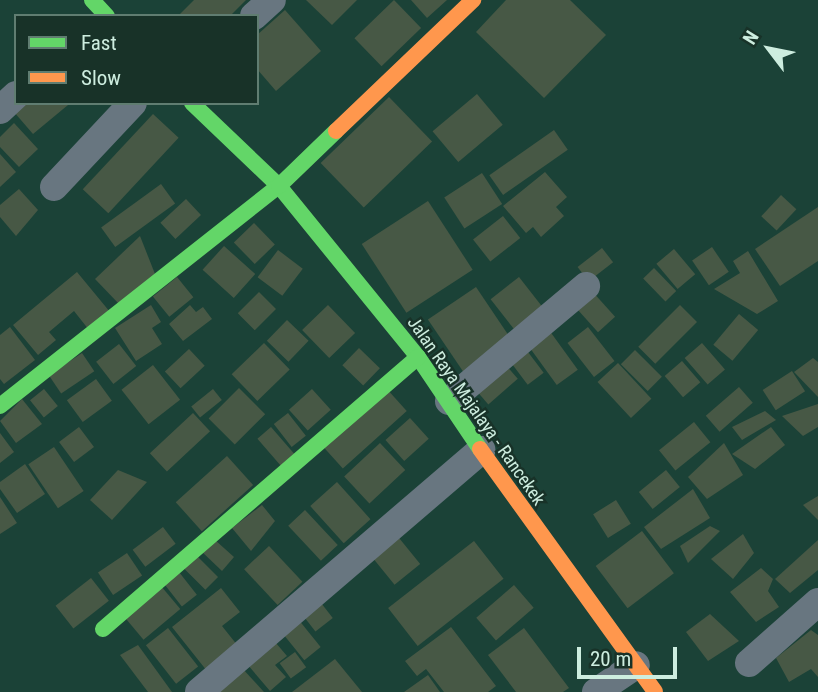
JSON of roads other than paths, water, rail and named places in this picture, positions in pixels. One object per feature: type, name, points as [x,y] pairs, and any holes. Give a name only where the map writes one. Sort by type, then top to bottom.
[{"type":"street","points":[[256,14],[272,0]]},
{"type":"street","points":[[0,406],[279,187],[473,0]]},
{"type":"street","points":[[0,110],[14,97]]},
{"type":"street","points":[[54,187],[131,105]]},
{"type":"street","name":"Jalan Raya Majalaya - Rancekek","points":[[194,105],[279,187],[418,357],[481,450],[655,692]]},
{"type":"street","points":[[449,401],[586,286]]},
{"type":"street","points":[[103,629],[418,357]]},
{"type":"street","points":[[199,692],[481,450]]},
{"type":"street","points":[[748,663],[818,602]]},
{"type":"street","points":[[596,692],[636,665]]}]
